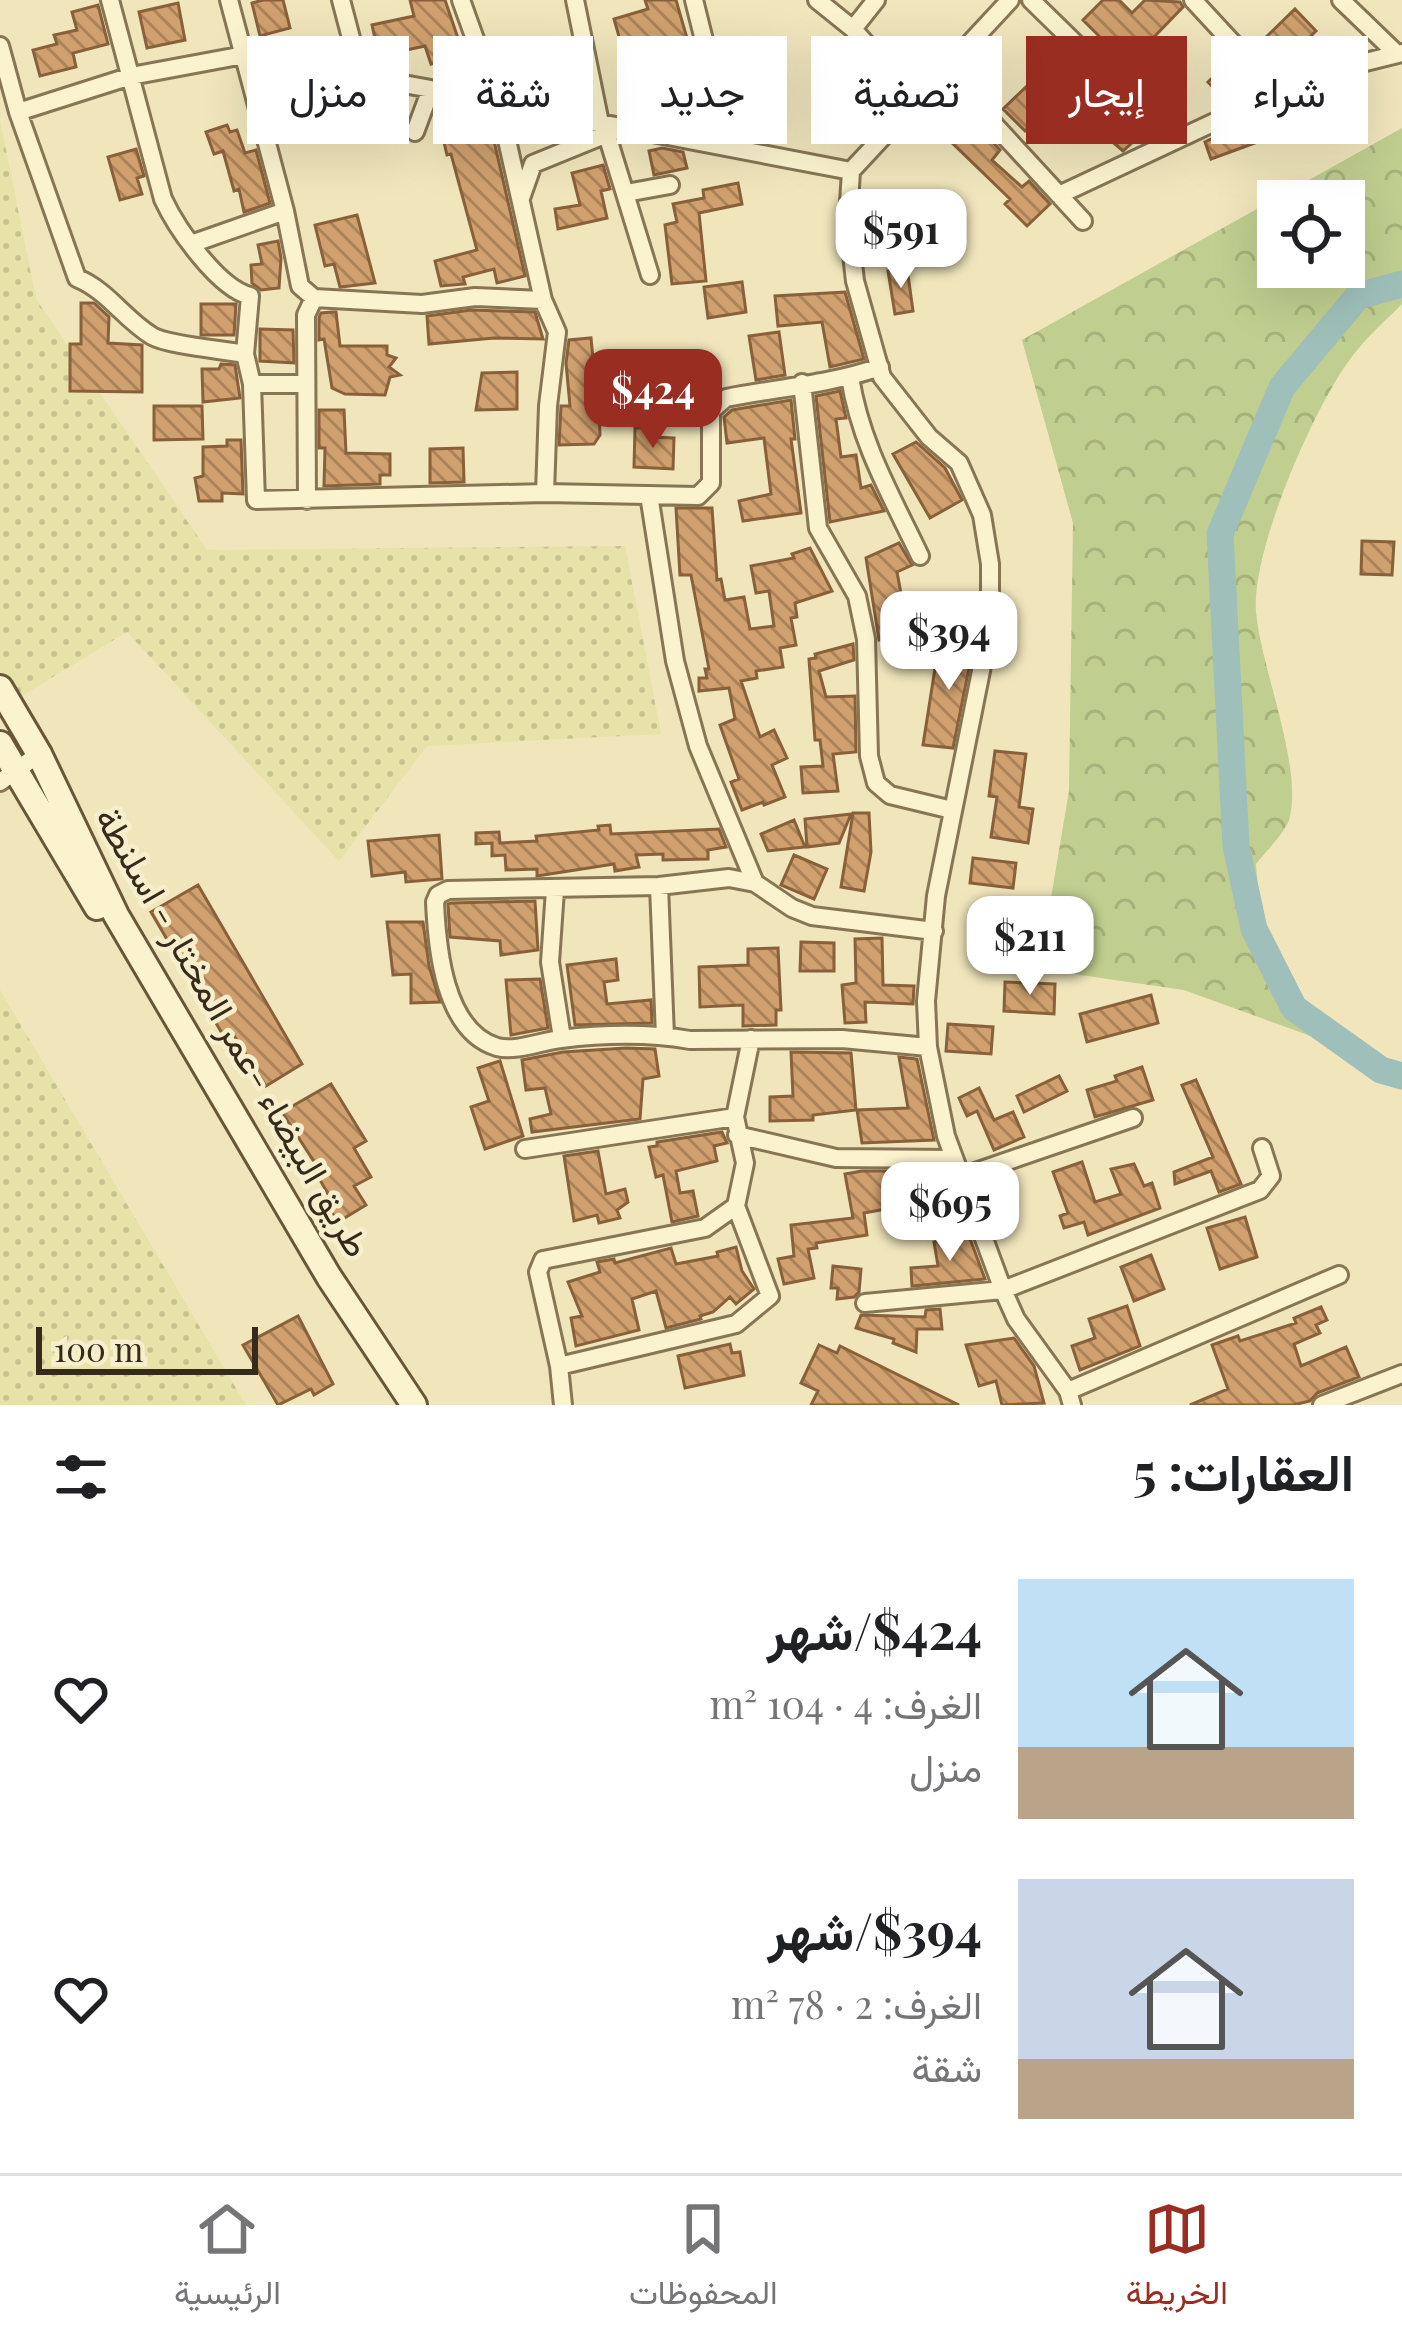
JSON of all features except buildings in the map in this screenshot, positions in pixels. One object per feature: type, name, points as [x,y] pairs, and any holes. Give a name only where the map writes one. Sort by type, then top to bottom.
[{"type":"main road","name":"طريق البيضاء -عمر المختار - اسلنطة","points":[[0,688],[39,754],[116,915],[329,1277],[414,1405]]},
{"type":"main road","name":"طريق البيضاء -عمر المختار - اسلنطة","points":[[0,744],[8,776],[318,1290],[395,1405]]},
{"type":"street","points":[[110,0],[163,199],[175,225],[232,291],[250,296],[245,354],[252,384],[256,500],[544,493],[698,496],[711,483],[711,411],[716,404],[726,398],[850,377],[880,367]]},
{"type":"street","points":[[229,0],[300,286],[314,298],[422,304],[476,297],[543,300]]},
{"type":"street","points":[[341,0],[351,36]]},
{"type":"street","points":[[461,0],[474,36]]},
{"type":"street","points":[[574,0],[650,275]]},
{"type":"street","points":[[694,0],[731,148]]},
{"type":"street","points":[[817,0],[859,36]]},
{"type":"street","points":[[853,29],[876,0]]},
{"type":"street","points":[[976,36],[1010,0]]},
{"type":"street","points":[[1031,0],[1068,36]]},
{"type":"street","points":[[1193,0],[1226,36]]},
{"type":"street","points":[[1341,0],[1400,54]]},
{"type":"street","points":[[0,46],[18,112],[77,278],[100,288],[117,309],[156,339],[245,354]]},
{"type":"street","points":[[1368,62],[1400,54]]},
{"type":"street","points":[[18,112],[131,76],[247,56]]},
{"type":"street","points":[[409,85],[431,89],[415,132]]},
{"type":"street","points":[[593,126],[851,171]]},
{"type":"street","points":[[520,202],[532,164],[609,129]]},
{"type":"street","points":[[1002,134],[1083,221]]},
{"type":"street","points":[[508,144],[543,300],[557,332],[544,493]]},
{"type":"street","points":[[876,144],[851,171],[847,190],[855,280],[882,377],[929,437],[959,463],[982,515],[990,564],[990,626],[936,896],[926,1001],[928,1047],[946,1136],[1003,1290],[1016,1319],[1070,1398],[1339,1275]]},
{"type":"street","points":[[1058,195],[1166,144]]},
{"type":"street","points":[[626,193],[670,185]]},
{"type":"street","points":[[190,244],[285,211]]},
{"type":"street","points":[[307,500],[306,314],[314,298]]},
{"type":"street","points":[[850,377],[857,422],[920,556]]},
{"type":"street","points":[[802,383],[818,528],[857,596],[866,639],[869,756],[876,783],[890,795],[952,810]]},
{"type":"street","points":[[252,384],[306,384]]},
{"type":"street","points":[[649,495],[674,661],[698,746],[755,883]]},
{"type":"street","points":[[8,776],[39,754]]},
{"type":"street","points":[[928,1047],[842,1039],[665,1036],[562,1038],[492,1046],[474,1032],[454,1005],[442,963],[435,902],[448,890],[659,886],[729,878],[755,883],[812,916],[934,931]]},
{"type":"street","points":[[659,886],[665,1036]]},
{"type":"street","points":[[555,890],[550,962],[562,1038]]},
{"type":"street","points":[[559,1366],[736,1324],[770,1296],[736,1206],[745,1163],[736,1126],[751,1040]]},
{"type":"street","points":[[961,1177],[1133,1118]]},
{"type":"street","points":[[525,1149],[736,1126],[836,1158],[954,1159]]},
{"type":"street","points":[[865,1303],[1003,1290],[1260,1190],[1271,1176],[1262,1148]]},
{"type":"street","points":[[563,1405],[538,1273],[543,1260],[705,1228],[736,1206]]},
{"type":"street","points":[[1322,1405],[1400,1379]]},
{"type":"shaded area","points":[[0,120],[36,299],[207,550],[625,546],[661,734],[427,746],[339,861],[127,632],[0,709]]},
{"type":"shaded area","points":[[0,990],[246,1405],[0,1405]]},
{"type":"green space","points":[[1402,128],[1402,304],[1352,357],[1316,416],[1273,521],[1257,586],[1259,635],[1286,747],[1292,799],[1287,825],[1256,864],[1260,916],[1279,965],[1330,1043],[1184,990],[1039,969],[1069,791],[1073,523],[1022,340],[1257,209],[1257,288],[1365,288],[1365,180],[1309,180]]},
{"type":"waterway","points":[[1402,284],[1358,296],[1282,387],[1220,534],[1236,846],[1254,929],[1294,1008],[1381,1070],[1402,1076]]}]
